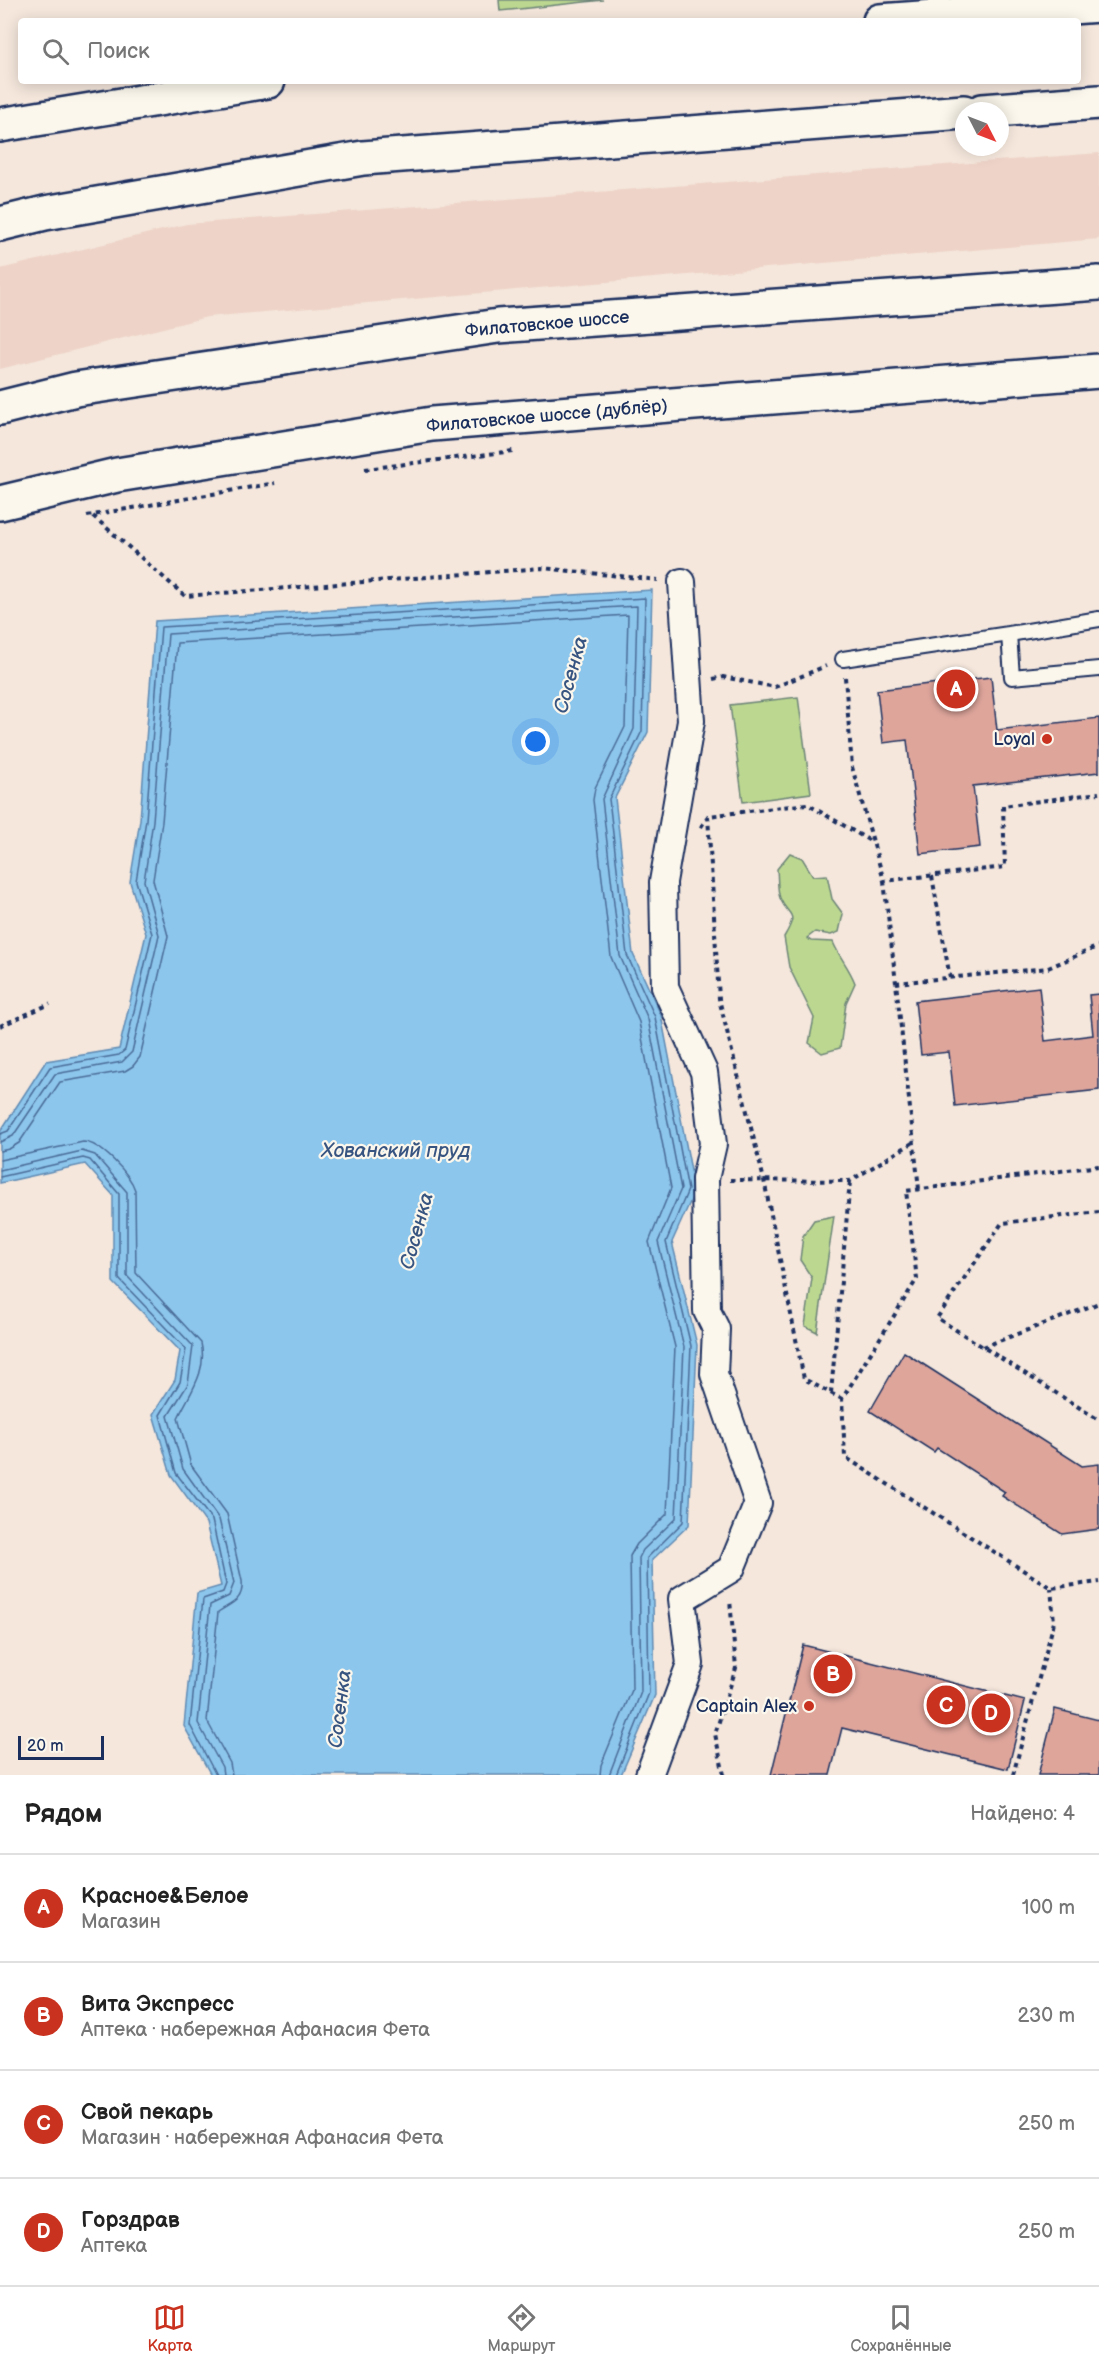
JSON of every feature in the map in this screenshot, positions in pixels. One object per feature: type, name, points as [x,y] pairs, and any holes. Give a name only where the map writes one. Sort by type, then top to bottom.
[{"type":"main road","points":[[921,18],[1099,5]]},
{"type":"main road","points":[[0,125],[250,84]]},
{"type":"main road","points":[[1009,109],[1099,102]]},
{"type":"main road","points":[[0,224],[45,213],[363,158],[955,113]]},
{"type":"main road","name":"Филатовское шоссе","points":[[0,408],[76,389],[498,326],[1099,283]]},
{"type":"main road","name":"Филатовское шоссе (дублёр)","points":[[0,503],[117,475],[432,424],[1099,371]]},
{"type":"street","points":[[649,1775],[690,1664],[682,1599],[728,1572],[758,1503],[714,1374],[716,1329],[707,1311],[705,1179],[713,1144],[704,1072],[665,987],[663,882],[691,721],[682,582]]},
{"type":"lane","points":[[843,658],[1099,619]]},
{"type":"lane","points":[[1009,634],[1012,677],[1099,669]]},
{"type":"path","points":[[363,469],[517,450]]},
{"type":"path","points":[[81,517],[280,482]]},
{"type":"path","points":[[93,516],[185,596],[542,568],[682,582]]},
{"type":"path","points":[[690,685],[723,677],[775,687],[843,658],[852,767],[884,881],[919,1189]]},
{"type":"path","points":[[884,881],[1005,867],[1004,806],[1099,793]]},
{"type":"path","points":[[695,835],[708,816],[807,804],[873,843]]},
{"type":"path","points":[[708,816],[719,999],[764,1180],[804,1379],[842,1399]]},
{"type":"path","points":[[932,876],[950,978]]},
{"type":"path","points":[[896,984],[1048,968],[1099,946]]},
{"type":"path","points":[[0,1026],[50,1004]]},
{"type":"path","points":[[705,1179],[850,1181],[914,1142]]},
{"type":"path","points":[[1099,1166],[906,1191],[917,1279],[842,1399],[845,1457],[1052,1588],[1099,1582]]},
{"type":"path","points":[[831,1393],[850,1181]]},
{"type":"path","points":[[1099,1212],[1002,1223],[937,1318],[1099,1420]]},
{"type":"path","points":[[982,1347],[1099,1303]]},
{"type":"path","points":[[724,1775],[715,1734],[736,1668],[728,1572]]},
{"type":"path","points":[[1013,1775],[1054,1622],[1052,1588]]},
{"type":"shaded area","points":[[1099,153],[1099,239],[207,317],[0,369],[0,269],[187,224]]},
{"type":"green space","points":[[499,0],[603,0],[500,11]]},
{"type":"green space","points":[[798,697],[811,793],[743,802],[730,705]]},
{"type":"green space","points":[[790,853],[802,858],[813,876],[827,875],[832,899],[843,914],[839,932],[831,935],[815,932],[807,938],[811,941],[833,942],[855,983],[846,1003],[840,1048],[822,1053],[809,1043],[814,1018],[789,967],[784,937],[792,918],[780,898],[777,869]]},
{"type":"green space","points":[[834,1216],[817,1332],[805,1326],[812,1278],[800,1260],[803,1236],[814,1220]]},
{"type":"water","name":"Хованский пруд","points":[[652,590],[648,732],[615,798],[633,954],[661,1015],[695,1191],[672,1242],[697,1345],[689,1525],[652,1560],[655,1695],[621,1775],[211,1775],[184,1726],[197,1593],[221,1586],[206,1523],[171,1475],[153,1414],[175,1380],[180,1351],[113,1282],[113,1195],[85,1164],[0,1183],[0,1132],[46,1061],[119,1049],[146,934],[130,882],[140,820],[155,621]]},
{"type":"building","points":[[991,677],[997,730],[1099,718],[1099,772],[973,786],[980,847],[920,854],[907,740],[883,743],[877,690]]},
{"type":"building","points":[[1039,987],[1045,1041],[1093,1035],[1089,995],[1099,994],[1099,1090],[955,1106],[949,1052],[921,1055],[915,1001]]},
{"type":"building","points":[[904,1352],[1082,1466],[1099,1464],[1099,1529],[1062,1534],[1002,1496],[1005,1492],[937,1448],[934,1452],[870,1411]]},
{"type":"building","points":[[803,1645],[1025,1701],[1008,1769],[842,1728],[830,1775],[771,1775]]},
{"type":"building","points":[[1055,1709],[1099,1720],[1099,1775],[1038,1775]]},
{"type":"place","name":"Красное&Белое","points":[[956,689]]},
{"type":"place","name":"Loyal","points":[[1047,739]]},
{"type":"place","name":"Вита Экспресс","points":[[833,1674]]},
{"type":"place","name":"Свой пекарь","points":[[946,1705]]},
{"type":"place","name":"Captain Alex","points":[[809,1706]]},
{"type":"place","name":"Горздрав","points":[[991,1713]]},
{"type":"water label","name":"Сосенка","points":[[571,675]]},
{"type":"water label","name":"Сосенка","points":[[417,1231]]},
{"type":"water label","name":"Сосенка","points":[[340,1709]]}]
